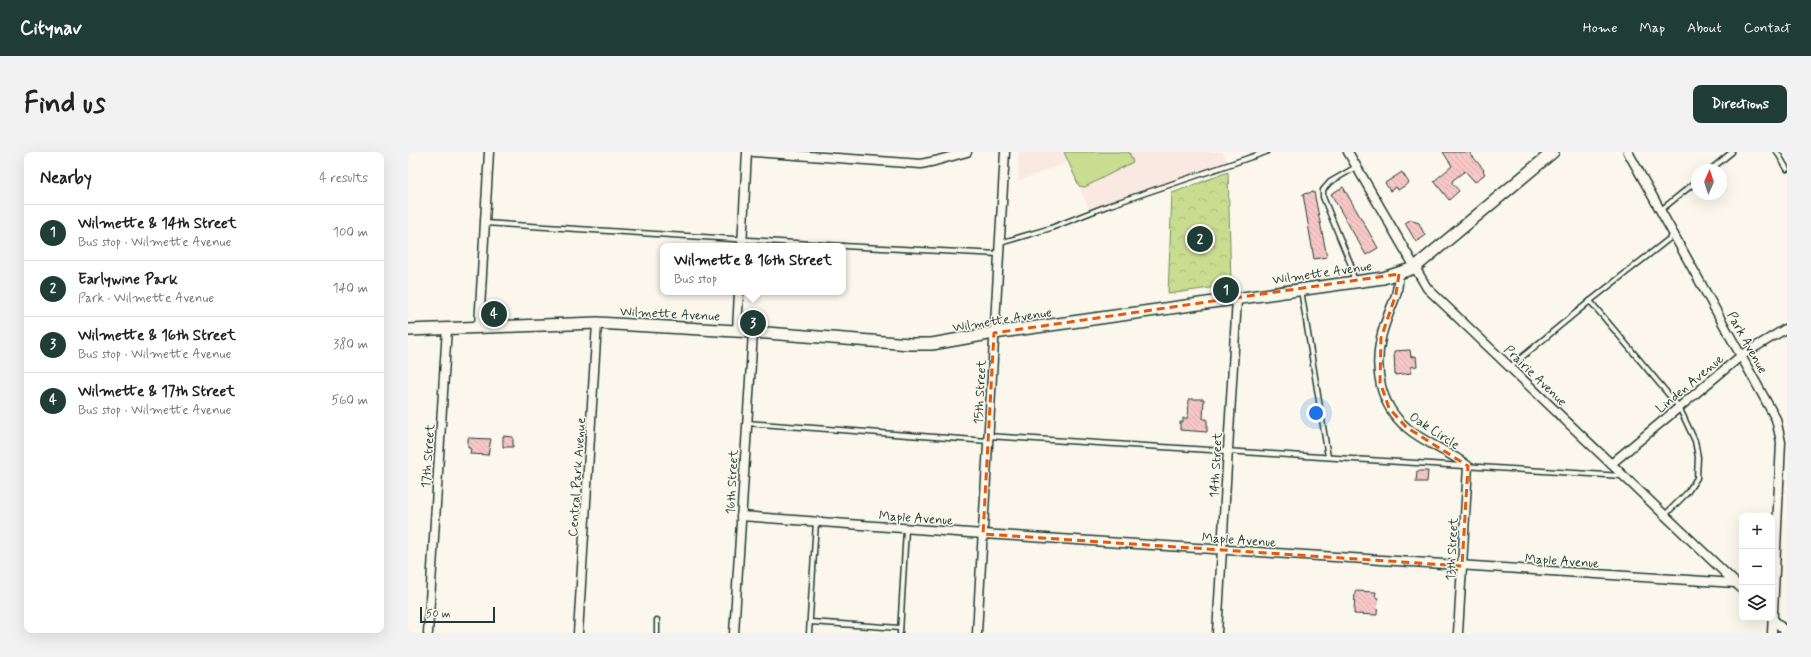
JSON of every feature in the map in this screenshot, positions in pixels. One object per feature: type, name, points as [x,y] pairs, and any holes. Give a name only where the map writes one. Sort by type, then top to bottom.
[{"type":"street","points":[[479,326],[489,152]]},
{"type":"street","points":[[742,243],[747,152]]},
{"type":"street","points":[[754,152],[921,164],[967,152]]},
{"type":"street","name":"15th Street","points":[[977,633],[1004,152]]},
{"type":"street","name":"Prairie Avenue","points":[[1348,152],[1427,288],[1739,586]]},
{"type":"street","name":"Wilmette Avenue","points":[[408,330],[479,326],[597,323],[752,332],[910,344],[932,344],[994,333],[1354,282],[1399,274],[1414,268],[1553,152]]},
{"type":"street","name":"Park Avenue","points":[[1628,152],[1742,355],[1776,419],[1780,431],[1783,489],[1775,585]]},
{"type":"street","name":"Oak Circle","points":[[1399,274],[1396,294],[1385,322],[1378,355],[1380,382],[1383,395],[1389,408],[1406,427],[1468,466]]},
{"type":"street","points":[[737,331],[739,295]]},
{"type":"street","name":"14th Street","points":[[1217,633],[1237,299]]},
{"type":"street","name":"Central Park Avenue","points":[[578,633],[597,323]]},
{"type":"street","name":"17th Street","points":[[428,633],[447,328]]},
{"type":"street","name":"Linden Avenue","points":[[1611,464],[1742,355],[1787,328]]},
{"type":"street","name":"16th Street","points":[[734,633],[752,332]]},
{"type":"street","name":"13th Street","points":[[1458,633],[1468,466]]},
{"type":"street","name":"Maple Avenue","points":[[741,516],[983,534],[1735,583]]},
{"type":"street","name":"Park Avenue","points":[[1772,621],[1772,633]]},
{"type":"street","points":[[1775,621],[1787,633]]},
{"type":"lane","points":[[999,243],[1051,228],[1107,206],[1266,152]]},
{"type":"lane","points":[[1717,164],[1732,152]]},
{"type":"lane","points":[[1777,152],[1787,169]]},
{"type":"lane","points":[[1354,282],[1351,266],[1323,197],[1323,190],[1330,182],[1356,166]]},
{"type":"lane","points":[[1661,210],[1691,186]]},
{"type":"lane","points":[[485,223],[742,243]]},
{"type":"lane","points":[[1510,367],[1674,234]]},
{"type":"lane","points":[[846,246],[999,254]]},
{"type":"lane","points":[[1301,290],[1328,457]]},
{"type":"lane","points":[[1590,301],[1679,407],[1695,441],[1698,457],[1697,478],[1687,493],[1665,515]]},
{"type":"lane","points":[[746,423],[1624,476]]},
{"type":"lane","points":[[809,633],[816,522]]},
{"type":"lane","points":[[810,622],[900,630],[906,528]]},
{"type":"lane","points":[[657,620],[657,633]]},
{"type":"highlighted area","points":[[1399,274],[1396,294],[1381,338],[1380,382],[1389,408],[1406,427],[1468,466],[1462,566],[983,534],[994,333]]},
{"type":"shaded area","points":[[1019,152],[1222,152],[1227,161],[1089,209],[1068,162],[1018,181]]},
{"type":"green space","points":[[1064,152],[1129,152],[1133,162],[1085,187],[1079,186]]},
{"type":"green space","points":[[1228,172],[1231,285],[1168,294],[1172,193]]},
{"type":"building","points":[[1443,152],[1469,152],[1484,170],[1483,171],[1485,174],[1475,182],[1465,171],[1453,180],[1452,183],[1459,191],[1449,200],[1434,181],[1452,166]]},
{"type":"building","points":[[1402,172],[1409,183],[1398,190],[1396,187],[1390,191],[1385,183]]},
{"type":"building","points":[[1343,187],[1378,248],[1366,255],[1331,194]]},
{"type":"building","points":[[1314,192],[1327,257],[1314,259],[1303,194]]},
{"type":"building","points":[[1412,219],[1413,221],[1419,223],[1425,236],[1416,242],[1405,223]]},
{"type":"building","points":[[1410,350],[1411,357],[1416,356],[1417,366],[1411,367],[1411,373],[1395,375],[1394,351]]},
{"type":"building","points":[[1189,399],[1204,399],[1203,419],[1207,419],[1207,432],[1180,430],[1180,422],[1183,422],[1183,418],[1188,418]]},
{"type":"building","points":[[503,436],[513,437],[513,447],[503,447]]},
{"type":"building","points":[[468,438],[491,439],[488,455],[470,454],[471,448],[468,448]]},
{"type":"building","points":[[1417,471],[1428,471],[1427,482],[1416,482]]},
{"type":"building","points":[[1355,591],[1376,592],[1375,597],[1378,598],[1377,615],[1354,614]]},
{"type":"place","name":"Earlywine Park","points":[[1200,239]]},
{"type":"place","name":"Wilmette & 14th Street","points":[[1226,290]]},
{"type":"place","name":"Wilmette & 17th Street","points":[[494,314]]},
{"type":"place","name":"Wilmette & 16th Street","points":[[753,323]]}]
